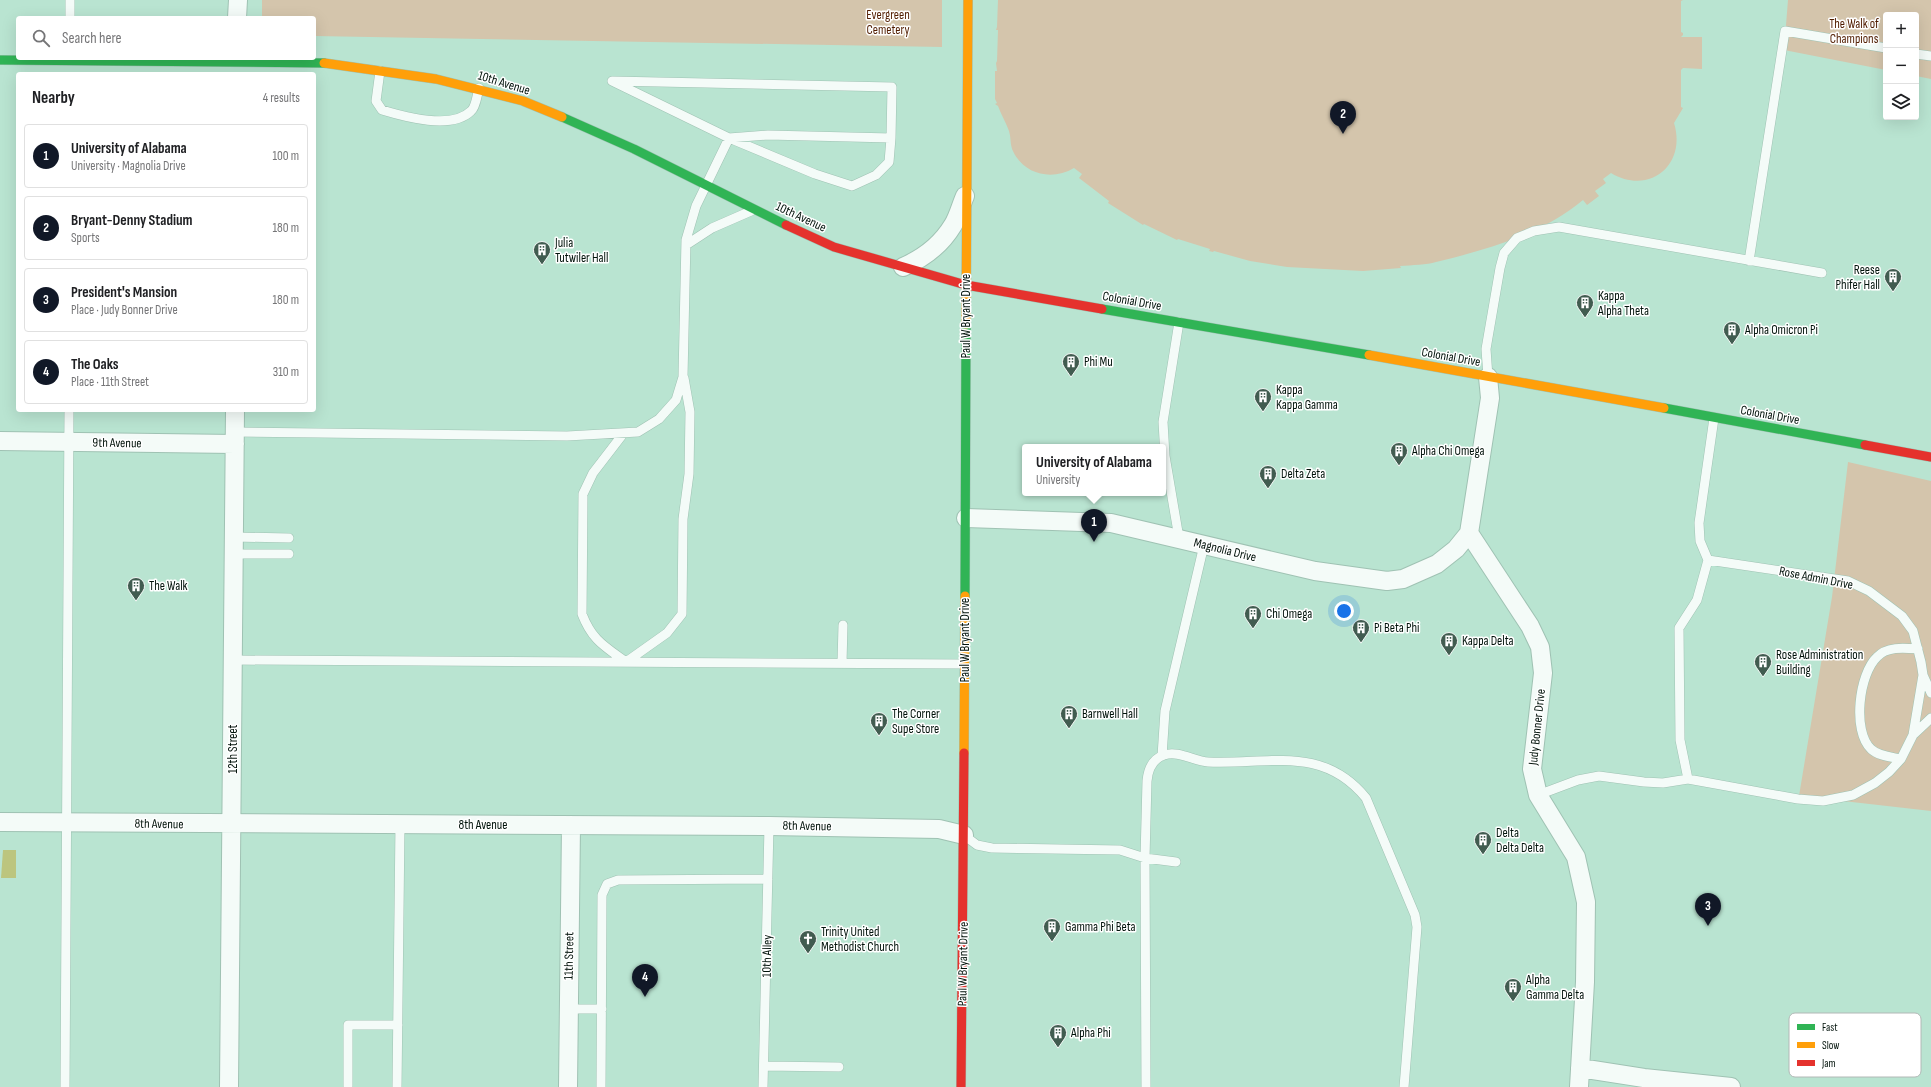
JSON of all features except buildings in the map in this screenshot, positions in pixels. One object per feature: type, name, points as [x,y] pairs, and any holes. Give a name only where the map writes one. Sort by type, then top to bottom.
[{"type":"main road","name":"Paul W Bryant Drive","points":[[961,1087],[964,835],[968,0]]},
{"type":"main road","name":"10th Avenue","points":[[0,60],[237,64],[332,63],[436,78],[479,88],[523,101],[576,123],[634,149],[753,210],[834,247],[966,285]]},
{"type":"main road","name":"Colonial Drive","points":[[966,285],[1931,457]]},
{"type":"street","points":[[237,16],[238,0]]},
{"type":"street","name":"Paul W Bryant Drive","points":[[903,267],[920,260],[937,246],[954,224],[966,193]]},
{"type":"street","points":[[1469,533],[1490,398],[1488,377]]},
{"type":"street","name":"12th Street","points":[[229,1087],[235,412]]},
{"type":"street","name":"9th Avenue","points":[[0,441],[69,442],[235,438]]},
{"type":"street","name":"Magnolia Drive","points":[[966,518],[1112,522],[1315,571],[1387,581],[1404,578],[1437,564],[1456,549],[1469,533]]},
{"type":"street","name":"Judy Bonner Drive","points":[[1469,533],[1530,626],[1540,647],[1543,673],[1532,769],[1538,795],[1576,857],[1586,902],[1585,982],[1579,1087]]},
{"type":"street","name":"8th Avenue","points":[[0,822],[769,826],[939,829],[964,835]]},
{"type":"street","name":"11th Street","points":[[568,1087],[571,825]]},
{"type":"street","points":[[1580,1068],[1644,1078],[1731,1087]]},
{"type":"lane","points":[[70,0],[70,16]]},
{"type":"lane","points":[[1749,261],[1785,31],[1883,47]]},
{"type":"lane","points":[[1919,54],[1931,56]]},
{"type":"lane","points":[[380,69],[376,101],[382,110],[400,115],[445,122],[462,118],[472,110],[479,88]]},
{"type":"lane","points":[[612,81],[892,87],[889,162],[876,175],[852,186],[815,174],[729,138],[612,81]]},
{"type":"lane","points":[[729,138],[768,135],[891,138]]},
{"type":"lane","points":[[626,662],[667,633],[682,614],[683,519],[689,474],[690,412],[684,377],[686,240],[696,206],[729,138]]},
{"type":"lane","points":[[686,245],[712,228],[753,210]]},
{"type":"lane","points":[[1488,377],[1486,349],[1504,253],[1517,238],[1534,231],[1559,227],[1822,273]]},
{"type":"lane","points":[[1164,444],[1163,422],[1178,322]]},
{"type":"lane","points":[[235,438],[567,436],[638,432],[659,419],[676,400],[684,377]]},
{"type":"lane","points":[[65,1087],[69,412]]},
{"type":"lane","points":[[1688,780],[1680,740],[1679,628],[1697,600],[1708,560],[1700,541],[1699,523],[1714,418]]},
{"type":"lane","points":[[623,434],[593,473],[583,494],[582,614],[588,628],[600,643],[626,662]]},
{"type":"lane","points":[[1166,462],[1178,538]]},
{"type":"lane","points":[[234,546],[289,538]]},
{"type":"lane","points":[[1162,756],[1165,711],[1204,545]]},
{"type":"lane","points":[[234,546],[289,554]]},
{"type":"lane","name":"Rose Admin Drive","points":[[1708,560],[1848,581],[1869,590],[1902,616],[1913,631],[1923,675],[1931,693]]},
{"type":"lane","points":[[842,663],[843,625]]},
{"type":"lane","points":[[1901,759],[1884,755],[1872,750],[1865,740],[1861,725],[1861,694],[1869,667],[1877,656],[1889,650],[1904,648],[1918,649]]},
{"type":"lane","points":[[233,660],[964,664]]},
{"type":"lane","name":"Rose Admin Drive","points":[[1538,795],[1578,780],[1599,776],[1663,783],[1688,780],[1798,799],[1823,801],[1853,794],[1875,783],[1889,772],[1901,759],[1913,735],[1923,675]]},
{"type":"lane","name":"Rose Admin Drive","points":[[1913,735],[1931,718]]},
{"type":"lane","points":[[1146,1087],[1145,858],[1148,772],[1155,760],[1162,756],[1177,754],[1207,762],[1295,761],[1316,763],[1328,767],[1347,778],[1356,785],[1366,798],[1415,915],[1417,927],[1404,1087]]},
{"type":"lane","points":[[397,1087],[400,824]]},
{"type":"lane","name":"10th Alley","points":[[764,1087],[769,826]]},
{"type":"lane","points":[[964,835],[977,845],[992,848],[1120,850],[1145,858],[1176,862]]},
{"type":"lane","points":[[601,1087],[602,895],[607,884],[618,880],[768,879]]},
{"type":"lane","points":[[569,1009],[602,1009]]},
{"type":"lane","points":[[348,1086],[348,1025],[398,1025]]},
{"type":"lane","points":[[764,1066],[839,1068]]},
{"type":"green space","name":"Evergreen Cemetery","points":[[262,0],[942,0],[942,47],[316,36],[316,16],[262,16]]},
{"type":"green space","points":[[998,0],[1683,0],[1681,1],[1681,32],[1683,35],[1681,37],[1702,37],[1702,69],[1683,68],[1681,70],[1681,107],[1683,108],[1674,123],[1677,138],[1675,152],[1670,163],[1662,172],[1651,178],[1639,181],[1625,179],[1611,173],[1603,179],[1606,183],[1595,191],[1599,196],[1587,205],[1583,200],[1550,222],[1513,239],[1474,252],[1432,263],[1400,266],[1401,268],[1363,271],[1287,267],[1250,261],[1209,251],[1210,249],[1178,239],[1177,240],[1144,224],[1143,225],[1108,203],[1109,201],[1079,178],[1082,174],[1074,168],[1065,172],[1048,175],[1031,170],[1023,165],[1012,149],[1009,131],[998,106],[995,104],[997,103],[995,99],[995,71],[997,71],[998,30],[996,30]]},
{"type":"green space","name":"The Walk of Champions","points":[[1788,0],[1931,0],[1931,79],[1919,77],[1919,12],[1883,12],[1883,69],[1784,50]]},
{"type":"green space","points":[[1848,462],[1931,481],[1931,811],[1799,796],[1832,597]]},
{"type":"shaded area","points":[[3,850],[16,850],[16,878],[1,878]]},
{"type":"traffic: fast","points":[[0,60],[324,63]]},
{"type":"traffic: fast","points":[[562,117],[634,149],[786,225]]},
{"type":"traffic: fast","points":[[1102,309],[1369,355]]},
{"type":"traffic: fast","points":[[965,596],[966,324]]},
{"type":"traffic: fast","points":[[1664,408],[1865,445]]},
{"type":"traffic: slow","points":[[966,324],[968,0]]},
{"type":"traffic: slow","points":[[324,63],[436,79],[523,101],[562,117]]},
{"type":"traffic: slow","points":[[1369,355],[1664,408]]},
{"type":"traffic: slow","points":[[964,753],[965,596]]},
{"type":"traffic: jam","points":[[786,225],[834,247],[966,285],[1102,309]]},
{"type":"traffic: jam","points":[[1865,445],[1931,457]]},
{"type":"traffic: jam","points":[[961,1087],[964,753]]},
{"type":"place","name":"Bryant-Denny Stadium","points":[[1343,134]]},
{"type":"place","name":"Julia Tutwiler Hall","points":[[542,265]]},
{"type":"place","name":"Reese Phifer Hall","points":[[1893,292]]},
{"type":"place","name":"Kappa Alpha Theta","points":[[1585,318]]},
{"type":"place","name":"Alpha Omicron Pi","points":[[1732,345]]},
{"type":"place","name":"Phi Mu","points":[[1071,377]]},
{"type":"place","name":"Kappa Kappa Gamma","points":[[1263,412]]},
{"type":"place","name":"Alpha Chi Omega","points":[[1399,466]]},
{"type":"place","name":"Delta Zeta","points":[[1268,489]]},
{"type":"place","name":"University of Alabama","points":[[1094,542]]},
{"type":"place","name":"The Walk","points":[[136,601]]},
{"type":"place","name":"Chi Omega","points":[[1253,629]]},
{"type":"place","name":"Pi Beta Phi","points":[[1361,643]]},
{"type":"place","name":"Kappa Delta","points":[[1449,656]]},
{"type":"place","name":"Rose Administration Building","points":[[1763,677]]},
{"type":"place","name":"Barnwell Hall","points":[[1069,729]]},
{"type":"place","name":"The Corner Supe Store","points":[[879,736]]},
{"type":"place","name":"Delta Delta Delta","points":[[1483,855]]},
{"type":"place","name":"President's Mansion","points":[[1708,926]]},
{"type":"place","name":"Gamma Phi Beta","points":[[1052,942]]},
{"type":"place","name":"Trinity United Methodist Church","points":[[808,954]]},
{"type":"place","name":"The Oaks","points":[[645,997]]},
{"type":"place","name":"Alpha Gamma Delta","points":[[1513,1002]]},
{"type":"place","name":"Alpha Phi","points":[[1058,1048]]}]
